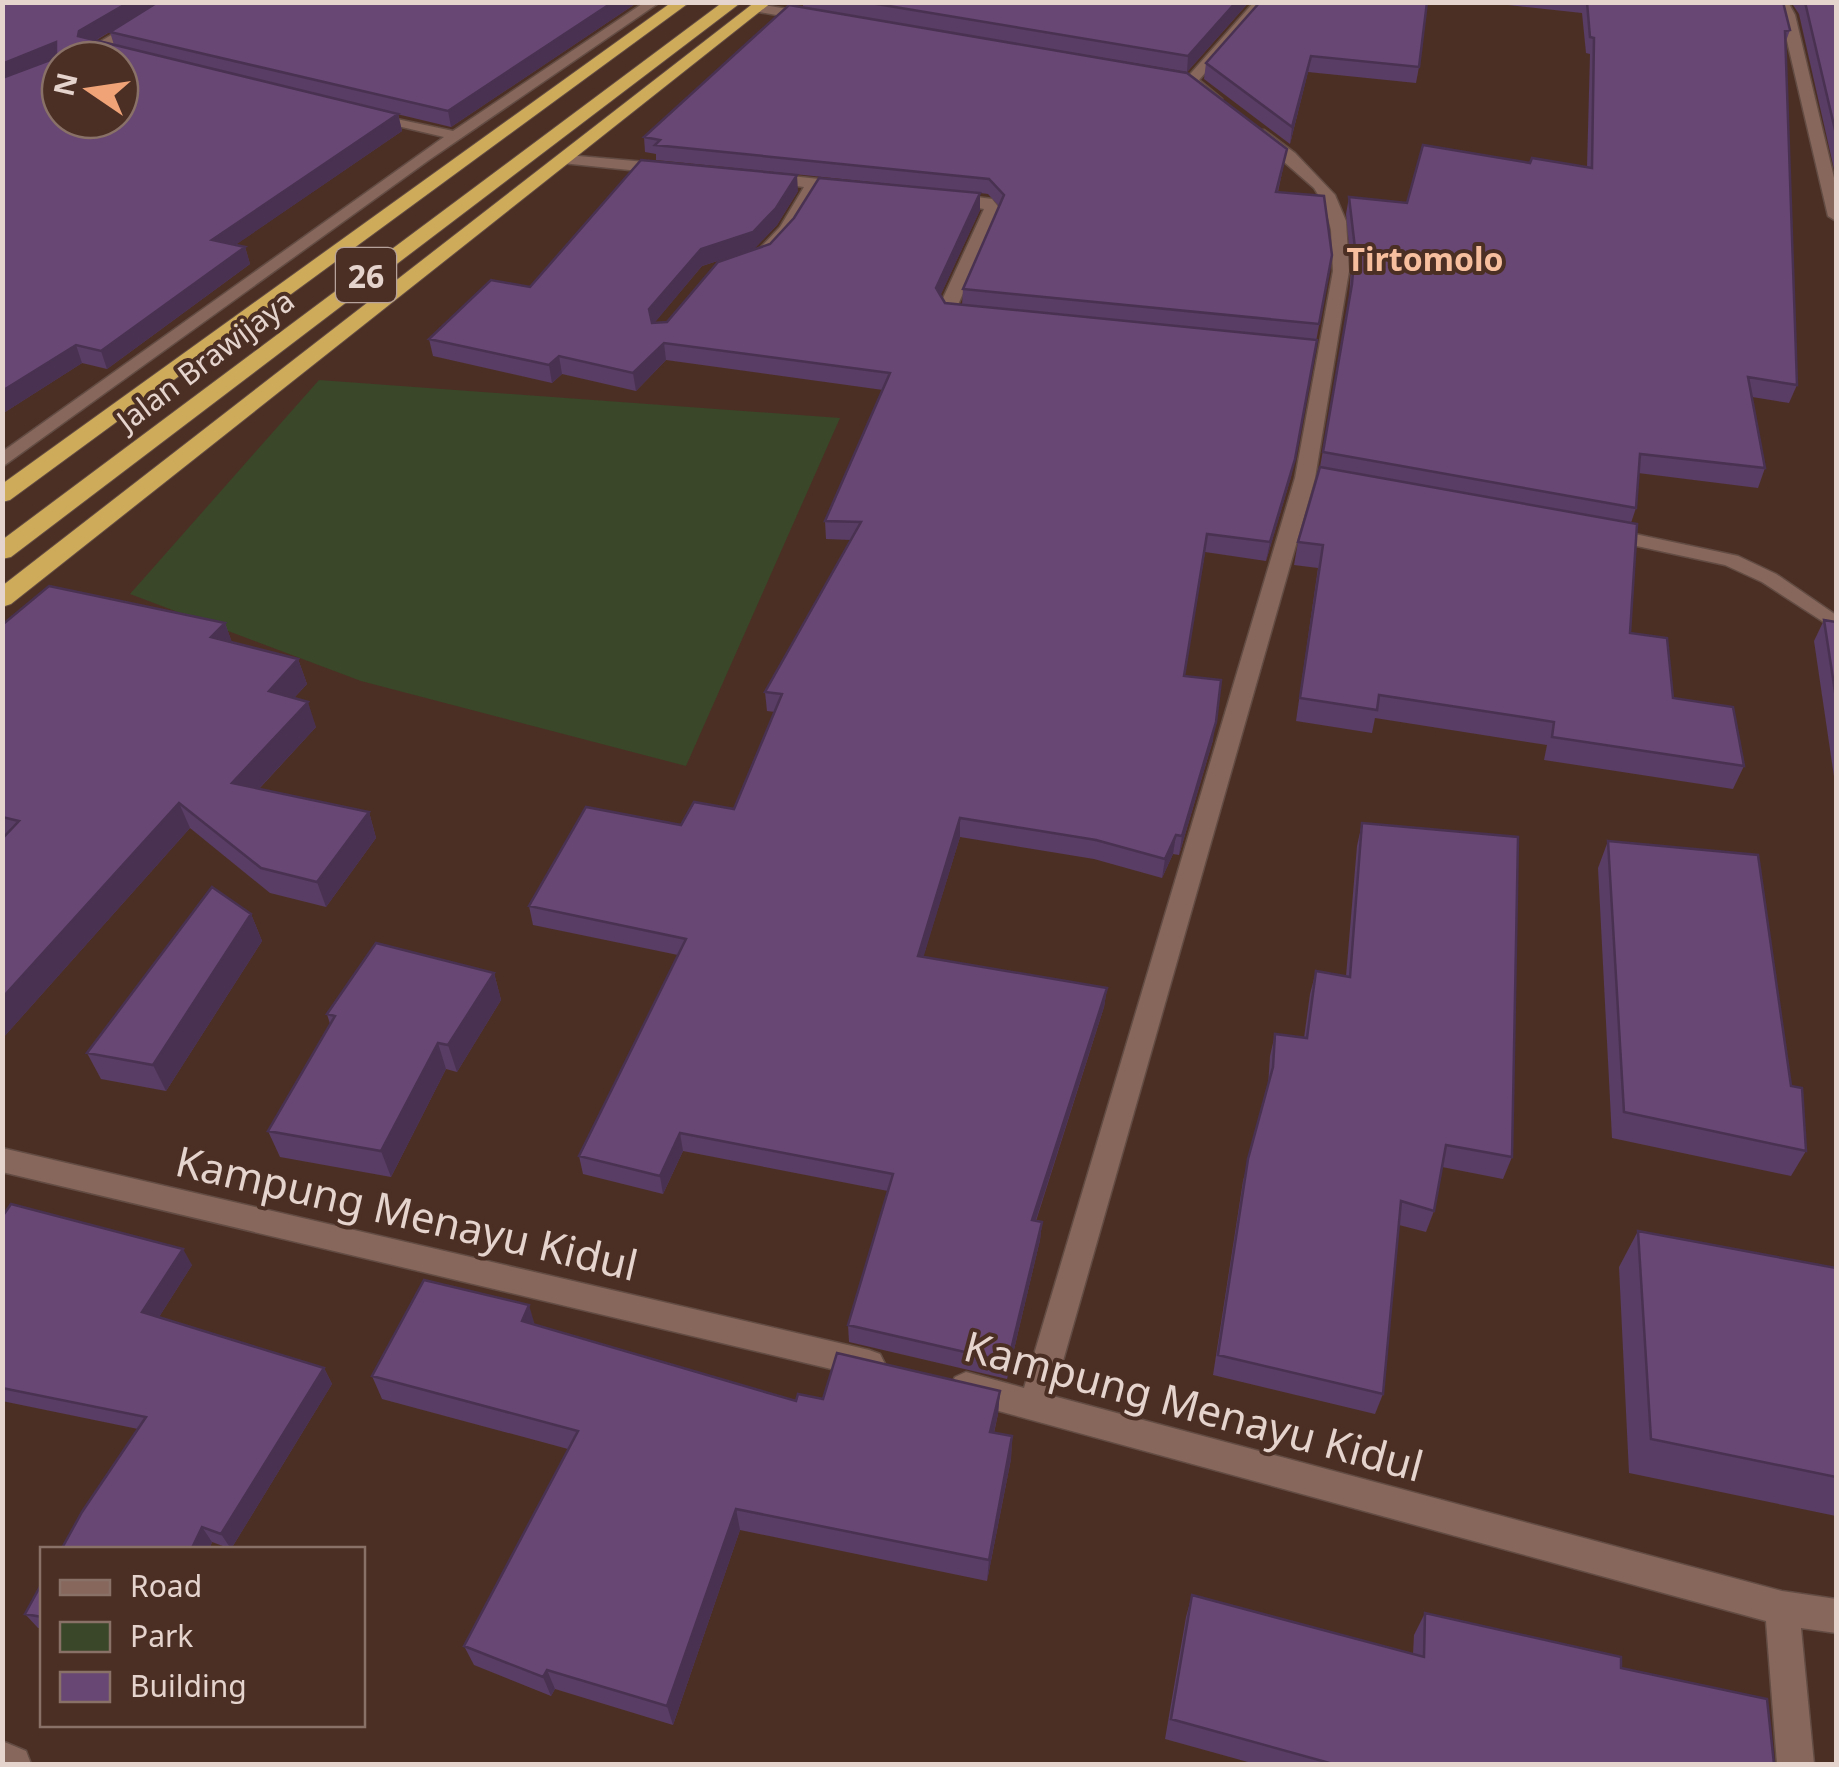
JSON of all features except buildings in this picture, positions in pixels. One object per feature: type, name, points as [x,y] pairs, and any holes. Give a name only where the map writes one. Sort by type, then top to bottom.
[{"type":"highway","name":"Jalan Brawijaya","points":[[2,495],[684,2]]},
{"type":"highway","name":"Jalan Brawijaya","points":[[2,552],[733,2]]},
{"type":"highway","points":[[2,599],[761,5]]},
{"type":"street","points":[[109,40],[177,2]]},
{"type":"street","points":[[2,460],[458,136],[654,2]]},
{"type":"street","points":[[1191,81],[1261,2]]},
{"type":"street","points":[[761,5],[836,21]]},
{"type":"street","points":[[1765,7],[1781,6],[1788,15],[1819,117],[1836,216]]},
{"type":"street","points":[[1171,78],[1191,81],[1236,115]]},
{"type":"street","points":[[362,113],[458,136]]},
{"type":"street","points":[[1035,1404],[1314,480],[1317,349],[1341,271],[1333,206],[1296,161],[1251,127]]},
{"type":"street","points":[[567,160],[695,172]]},
{"type":"street","points":[[750,176],[871,190]]},
{"type":"street","points":[[750,260],[762,255],[786,230],[814,184]]},
{"type":"street","points":[[928,196],[991,206],[948,307],[958,315],[997,319]]},
{"type":"street","points":[[1575,528],[1731,560],[1770,578],[1836,624]]},
{"type":"street","name":"Kampung Menayu Kidul","points":[[2,1160],[902,1372]]},
{"type":"street","name":"Kampung Menayu Kidul","points":[[940,1381],[1782,1608],[1836,1616]]},
{"type":"street","points":[[1782,1608],[1796,1764]]},
{"type":"street","points":[[2,1760],[13,1764]]},
{"type":"green space","points":[[319,380],[840,418],[686,766],[361,681],[130,594]]},
{"type":"district","name":"Tirtomolo","points":[[1425,258]]}]
